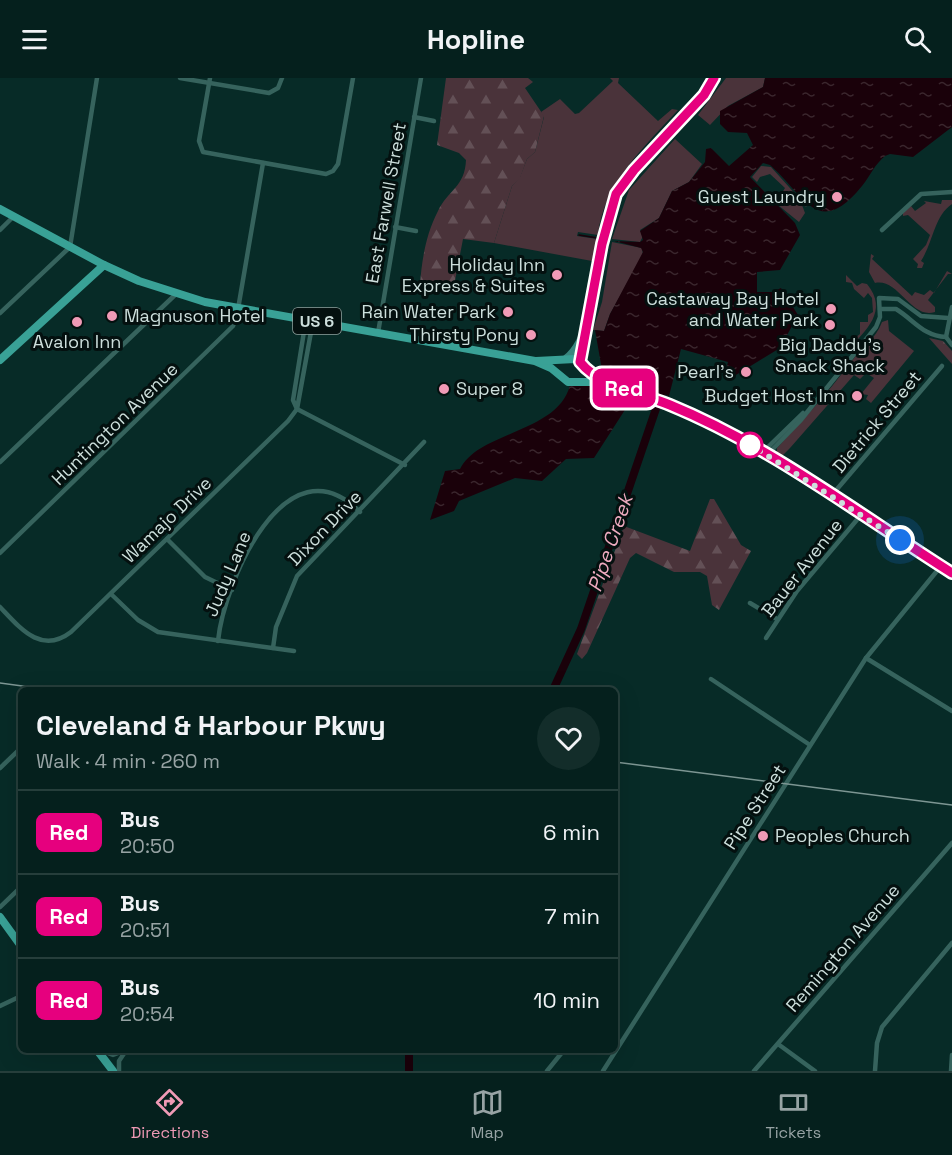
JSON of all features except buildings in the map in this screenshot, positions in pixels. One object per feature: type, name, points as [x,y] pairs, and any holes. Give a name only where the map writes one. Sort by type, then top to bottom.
[{"type":"main road","points":[[574,382],[580,376],[584,333],[609,215],[616,194],[634,170],[704,95],[714,78]]},
{"type":"main road","name":"US 6","points":[[0,209],[104,265],[176,294],[239,308],[535,361],[565,359]]},
{"type":"main road","points":[[0,360],[104,265]]},
{"type":"main road","points":[[0,367],[30,338],[34,330]]},
{"type":"main road","points":[[584,333],[575,350],[558,366],[559,375],[565,381],[608,382]]},
{"type":"main road","points":[[565,359],[572,358],[608,382],[673,406],[765,454],[952,573]]},
{"type":"main road","name":"US 6","points":[[535,361],[559,375]]},
{"type":"main road","points":[[0,917],[4,929],[18,943]]},
{"type":"main road","points":[[100,1053],[108,1069]]},
{"type":"street","points":[[0,313],[70,247],[97,78]]},
{"type":"street","points":[[180,78],[210,80],[271,93],[278,88],[282,78]]},
{"type":"street","points":[[210,80],[199,141],[201,148],[208,153],[324,174],[332,172],[338,164],[353,78]]},
{"type":"street","name":"East Farwell Street","points":[[378,333],[421,78]]},
{"type":"street","points":[[414,117],[434,121]]},
{"type":"street","name":"Huntington Avenue","points":[[0,553],[235,324],[264,163]]},
{"type":"street","points":[[882,230],[921,194],[952,192]]},
{"type":"street","points":[[0,230],[14,216]]},
{"type":"street","points":[[395,227],[416,231]]},
{"type":"street","points":[[0,462],[176,294]]},
{"type":"street","points":[[765,454],[807,410],[876,327],[880,309],[879,298],[898,299],[921,316],[948,318]]},
{"type":"street","points":[[952,307],[946,336],[952,345]]},
{"type":"street","points":[[880,309],[896,309],[922,331],[936,336],[946,336]]},
{"type":"street","points":[[310,320],[297,409],[405,465]]},
{"type":"street","name":"Dietrick Street","points":[[832,495],[942,366]]},
{"type":"street","name":"Wamajo Drive","points":[[0,607],[30,637],[50,641],[66,636],[288,421],[297,409]]},
{"type":"street","name":"Dixon Drive","points":[[273,648],[276,627],[296,579],[405,465],[424,442]]},
{"type":"street","name":"Judy Lane","points":[[218,641],[223,612],[232,590],[258,535],[278,511],[296,495],[309,490],[331,491],[346,498],[360,512]]},
{"type":"street","name":"Bauer Avenue","points":[[766,638],[798,591],[861,514]]},
{"type":"street","points":[[167,539],[205,577],[232,590]]},
{"type":"street","name":"Pipe Street","points":[[618,1047],[866,658],[941,566]]},
{"type":"street","points":[[111,594],[138,620],[154,630],[294,651]]},
{"type":"street","points":[[750,603],[777,619]]},
{"type":"street","points":[[866,658],[952,711]]},
{"type":"street","points":[[711,679],[810,745]]},
{"type":"street","points":[[0,768],[18,751]]},
{"type":"street","name":"Remington Avenue","points":[[754,1071],[952,843]]},
{"type":"street","points":[[946,850],[952,855]]},
{"type":"street","points":[[0,907],[18,890]]},
{"type":"street","points":[[875,1071],[877,1043],[882,1027],[952,943]]},
{"type":"street","points":[[0,1006],[18,997]]},
{"type":"street","points":[[778,1044],[815,1071]]},
{"type":"street","points":[[119,1071],[119,1061],[125,1053]]},
{"type":"street","points":[[547,1071],[562,1053]]},
{"type":"street","name":"Pipe Street","points":[[603,1071],[614,1053]]},
{"type":"street","points":[[951,1071],[952,1055]]},
{"type":"green space","points":[[446,78],[528,78],[533,82],[525,88],[544,116],[535,152],[527,159],[520,178],[512,186],[494,243],[463,239],[453,291],[420,284],[430,229],[442,204],[463,176],[465,169],[466,160],[459,153],[437,145]]},
{"type":"green space","points":[[610,78],[619,78],[618,83],[658,121],[672,109],[678,110],[640,152],[617,183],[608,199],[598,235],[578,232],[577,236],[597,239],[592,261],[494,243],[512,186],[520,177],[527,159],[535,152],[544,117],[541,112],[560,99],[575,114],[579,113],[613,81]]},
{"type":"green space","points":[[726,78],[765,78],[763,87],[728,106],[710,125],[698,115]]},
{"type":"green space","points":[[675,139],[702,164],[689,182],[672,191],[659,218],[640,230],[643,236],[640,242],[612,239],[629,190]]},
{"type":"green space","points":[[761,166],[771,167],[807,207],[802,205],[805,213],[799,222],[778,205],[781,195],[791,195],[782,193],[785,188],[770,174],[760,177],[757,182],[752,177]]},
{"type":"green space","points":[[942,200],[952,200],[952,204],[941,215],[937,223],[921,261],[924,263],[922,268],[917,268],[918,264],[913,259],[926,245],[930,235],[908,215],[903,216],[903,213],[911,206],[915,211],[926,203],[924,201],[941,204]]},
{"type":"green space","points":[[612,242],[642,248],[643,255],[610,314],[604,331],[593,330],[602,302]]},
{"type":"green space","points":[[871,254],[874,256],[872,259],[912,296],[915,292],[924,295],[930,290],[934,293],[928,300],[935,307],[935,312],[927,313],[919,310],[891,287],[883,283],[875,283],[869,272]]},
{"type":"green space","points":[[947,271],[952,274],[948,274],[936,290]]},
{"type":"green space","points":[[846,275],[857,286],[862,283],[867,284],[876,303],[872,320],[868,327],[848,350],[846,346],[860,334],[860,322],[868,322],[868,315],[873,312],[872,298],[868,293],[864,298],[854,289],[852,283],[846,282]]},
{"type":"green space","points":[[888,320],[889,331],[914,351],[871,403],[866,399],[868,395],[861,394],[874,378],[866,373],[860,379],[854,375],[790,448],[780,458],[777,456],[777,448],[833,385],[872,338],[882,322]]},
{"type":"green space","points":[[929,338],[943,341],[952,351],[952,364]]},
{"type":"green space","points":[[710,499],[714,499],[741,545],[751,551],[719,610],[712,605],[707,576],[700,572],[674,572],[636,553],[630,558],[587,653],[582,659],[577,654],[624,526],[690,551]]},
{"type":"water","points":[[765,78],[952,78],[952,127],[913,157],[890,154],[885,156],[847,202],[834,210],[823,211],[803,200],[770,165],[763,163],[750,177],[795,223],[800,235],[780,270],[757,272],[757,292],[772,292],[781,288],[798,315],[780,348],[731,378],[726,370],[728,362],[681,349],[669,396],[634,375],[602,370],[595,330],[604,331],[610,314],[643,252],[641,248],[614,241],[640,242],[643,240],[640,231],[659,218],[672,191],[689,182],[705,162],[706,149],[711,148],[729,166],[753,145],[747,133],[728,132],[720,124],[720,111],[763,87]]},
{"type":"water","points":[[586,384],[630,402],[594,458],[566,459],[542,481],[515,478],[459,501],[454,511],[430,520],[445,471],[460,469],[470,456],[484,447],[535,423],[550,413],[563,401],[570,385]]},
{"type":"waterway","points":[[579,235],[598,238]]},
{"type":"waterway","points":[[840,335],[843,337],[840,338]]},
{"type":"waterway","name":"Pipe Creek","points":[[554,687],[581,629],[661,394]]},
{"type":"waterway","name":"Pipe Creek","points":[[409,1053],[409,1071]]},
{"type":"railway","points":[[0,683],[30,687]]},
{"type":"railway","points":[[618,762],[952,805]]},
{"type":"bus line","name":"Red","points":[[714,78],[704,95],[634,170],[616,194],[602,244],[597,278],[584,333],[581,365],[608,382],[673,406],[733,435],[832,495],[952,573]]},
{"type":"place","name":"Guest Laundry","points":[[837,197]]},
{"type":"place","name":"Holiday Inn Express & Suites","points":[[557,275]]},
{"type":"place","name":"Castaway Bay Hotel and Water Park","points":[[831,309]]},
{"type":"place","name":"Rain Water Park","points":[[508,312]]},
{"type":"place","name":"Magnuson Hotel","points":[[112,316]]},
{"type":"place","name":"Avalon Inn","points":[[77,322]]},
{"type":"place","name":"Big Daddy's Snack Shack","points":[[830,325]]},
{"type":"place","name":"Thirsty Pony","points":[[531,335]]},
{"type":"place","name":"Pearl's","points":[[746,372]]},
{"type":"place","name":"Super 8","points":[[444,389]]},
{"type":"place","name":"Budget Host Inn","points":[[857,396]]},
{"type":"place","name":"Peoples Church","points":[[763,836]]},
{"type":"route","points":[[750,445],[746,442],[900,540]]}]
